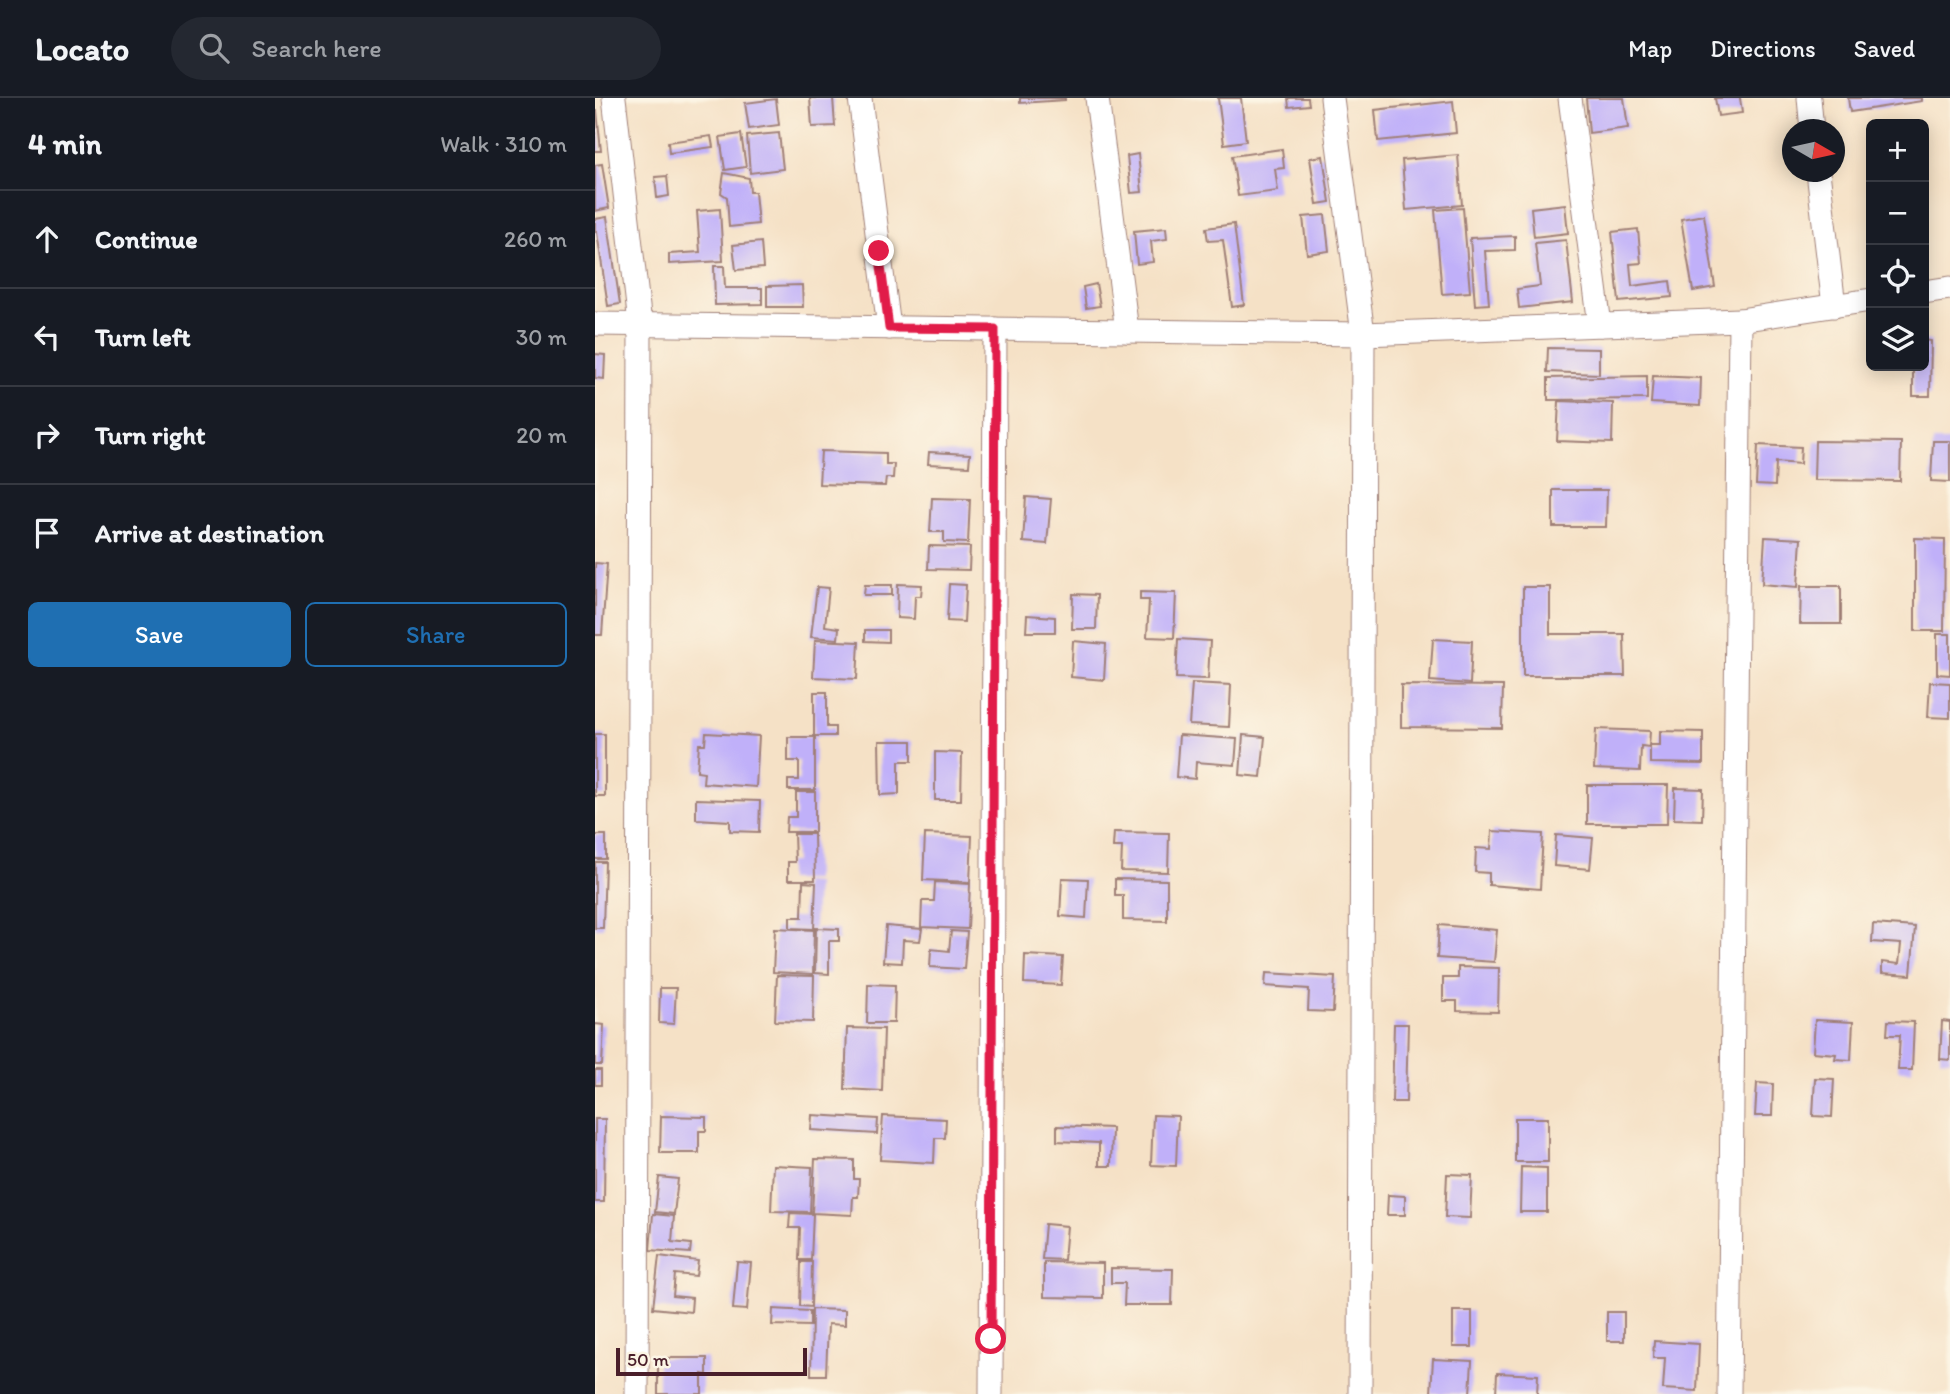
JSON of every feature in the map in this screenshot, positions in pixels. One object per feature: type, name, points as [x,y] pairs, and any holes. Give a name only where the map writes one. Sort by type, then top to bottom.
[{"type":"street","points":[[614,98],[640,324],[637,1394]]},
{"type":"street","points":[[860,98],[889,328]]},
{"type":"street","points":[[1097,98],[1127,331]]},
{"type":"street","points":[[1332,98],[1363,334],[1360,1394]]},
{"type":"street","points":[[1570,98],[1600,325]]},
{"type":"street","points":[[1808,98],[1811,119]]},
{"type":"street","points":[[1819,182],[1834,306]]},
{"type":"street","points":[[1929,291],[1950,288]]},
{"type":"street","points":[[595,324],[1363,334],[1740,320],[1866,301]]},
{"type":"street","points":[[1729,1394],[1740,320]]},
{"type":"street","points":[[991,1394],[995,329]]},
{"type":"building","points":[[810,98],[833,98],[835,126],[812,127]]},
{"type":"building","points":[[1020,98],[1065,98],[1065,100],[1020,103]]},
{"type":"building","points":[[1218,98],[1241,98],[1246,141],[1224,144]]},
{"type":"building","points":[[1288,98],[1308,98],[1309,105],[1289,107]]},
{"type":"building","points":[[1586,98],[1624,98],[1628,128],[1589,133]]},
{"type":"building","points":[[1715,98],[1740,98],[1742,113],[1718,116]]},
{"type":"building","points":[[1848,98],[1922,98],[1922,101],[1850,112]]},
{"type":"building","points":[[776,99],[779,125],[749,129],[745,103]]},
{"type":"building","points":[[1453,101],[1456,133],[1378,141],[1375,110]]},
{"type":"building","points":[[597,111],[601,151],[595,151]]},
{"type":"building","points":[[779,133],[783,169],[750,173],[747,136]]},
{"type":"building","points":[[741,134],[746,167],[725,170],[720,137]]},
{"type":"building","points":[[711,136],[713,147],[669,153],[668,142]]},
{"type":"building","points":[[1282,149],[1284,168],[1275,169],[1278,191],[1238,196],[1232,156]]},
{"type":"building","points":[[1138,154],[1142,192],[1131,193],[1127,156]]},
{"type":"building","points":[[1458,155],[1462,205],[1406,210],[1402,160]]},
{"type":"building","points":[[1323,156],[1330,202],[1317,204],[1310,158]]},
{"type":"building","points":[[602,164],[609,208],[595,211],[595,165]]},
{"type":"building","points":[[724,173],[749,178],[750,192],[755,192],[758,224],[729,227],[727,197],[721,193]]},
{"type":"building","points":[[667,176],[669,196],[657,198],[655,177]]},
{"type":"building","points":[[1565,204],[1568,233],[1534,237],[1531,208]]},
{"type":"building","points":[[1463,208],[1470,292],[1442,294],[1435,210]]},
{"type":"building","points":[[720,209],[723,261],[669,264],[669,254],[700,252],[697,211]]},
{"type":"building","points":[[1325,215],[1329,251],[1307,254],[1303,217]]},
{"type":"building","points":[[1704,215],[1715,287],[1693,291],[1681,219]]},
{"type":"building","points":[[607,217],[620,304],[608,306],[595,232],[595,219]]},
{"type":"building","points":[[1234,224],[1244,305],[1232,307],[1223,240],[1208,241],[1206,228]]},
{"type":"building","points":[[1166,228],[1167,239],[1151,241],[1153,262],[1137,264],[1134,231]]},
{"type":"building","points":[[1638,229],[1641,263],[1630,264],[1632,286],[1670,281],[1672,297],[1619,302],[1612,232]]},
{"type":"building","points":[[1515,236],[1515,250],[1485,251],[1489,304],[1475,305],[1470,238]]},
{"type":"building","points":[[1566,240],[1573,302],[1519,308],[1517,289],[1540,286],[1535,243]]},
{"type":"building","points":[[761,242],[763,268],[736,270],[733,245]]},
{"type":"building","points":[[714,266],[724,266],[725,288],[762,288],[762,304],[715,305]]},
{"type":"building","points":[[1096,284],[1100,306],[1086,308],[1083,287]]},
{"type":"building","points":[[802,285],[803,307],[767,307],[767,286]]},
{"type":"building","points":[[1931,341],[1930,396],[1913,396],[1913,371],[1929,371]]},
{"type":"building","points":[[1548,348],[1599,349],[1599,374],[1547,372]]},
{"type":"building","points":[[595,354],[605,355],[604,379],[595,378]]},
{"type":"building","points":[[1647,376],[1647,399],[1548,400],[1548,378]]},
{"type":"building","points":[[1653,376],[1701,378],[1700,406],[1651,403]]},
{"type":"building","points":[[1559,401],[1613,403],[1612,443],[1557,441]]},
{"type":"building","points":[[1815,441],[1901,442],[1900,481],[1814,480]]},
{"type":"building","points":[[1933,441],[1950,441],[1950,482],[1931,481]]},
{"type":"building","points":[[1758,445],[1801,447],[1800,464],[1776,462],[1775,486],[1756,485]]},
{"type":"building","points":[[821,451],[886,453],[886,464],[894,464],[893,478],[886,478],[885,486],[819,484]]},
{"type":"building","points":[[929,452],[970,454],[969,466],[928,464]]},
{"type":"building","points":[[1553,490],[1607,490],[1606,527],[1553,527]]},
{"type":"building","points":[[1026,497],[1051,499],[1047,544],[1023,542]]},
{"type":"building","points":[[932,498],[970,499],[968,543],[944,542],[944,532],[930,532]]},
{"type":"building","points":[[1765,537],[1801,539],[1798,587],[1762,584]]},
{"type":"building","points":[[1915,538],[1945,539],[1944,631],[1915,631]]},
{"type":"building","points":[[929,546],[970,547],[969,570],[928,569]]},
{"type":"building","points":[[595,563],[607,564],[602,635],[595,635]]},
{"type":"building","points":[[898,584],[922,585],[921,596],[915,596],[914,619],[897,618]]},
{"type":"building","points":[[949,584],[966,585],[964,622],[947,621]]},
{"type":"building","points":[[865,585],[892,585],[892,595],[864,595]]},
{"type":"building","points":[[1801,586],[1841,586],[1841,624],[1800,624]]},
{"type":"building","points":[[817,587],[829,588],[825,626],[839,628],[838,639],[811,637]]},
{"type":"building","points":[[1523,587],[1550,587],[1550,634],[1624,634],[1625,676],[1523,676]]},
{"type":"building","points":[[1140,592],[1176,593],[1174,638],[1147,637],[1149,600],[1140,600]]},
{"type":"building","points":[[1073,594],[1097,595],[1096,629],[1072,629]]},
{"type":"building","points":[[1027,615],[1055,617],[1055,632],[1026,632]]},
{"type":"building","points":[[865,630],[888,630],[888,642],[865,641]]},
{"type":"building","points":[[1937,634],[1950,634],[1950,675],[1937,674]]},
{"type":"building","points":[[1178,639],[1210,641],[1208,679],[1176,678]]},
{"type":"building","points":[[1433,639],[1472,641],[1470,684],[1430,681]]},
{"type":"building","points":[[815,640],[859,642],[857,679],[813,677]]},
{"type":"building","points":[[1073,641],[1106,644],[1104,680],[1071,677]]},
{"type":"building","points":[[1930,682],[1950,683],[1950,718],[1928,717]]},
{"type":"building","points":[[1192,683],[1231,685],[1229,727],[1189,725]]},
{"type":"building","points":[[1401,685],[1503,686],[1502,728],[1401,727]]},
{"type":"building","points":[[814,692],[827,692],[827,727],[835,727],[835,736],[814,736]]},
{"type":"building","points":[[1596,729],[1650,731],[1649,747],[1641,746],[1640,771],[1594,769]]},
{"type":"building","points":[[1660,731],[1703,732],[1703,764],[1650,763],[1650,745],[1660,745]]},
{"type":"building","points":[[706,733],[759,736],[756,787],[703,783],[704,772],[697,771],[699,744],[705,744]]},
{"type":"building","points":[[595,734],[605,734],[605,796],[595,796]]},
{"type":"building","points":[[1179,735],[1237,739],[1235,765],[1196,762],[1195,779],[1176,777]]},
{"type":"building","points":[[1243,735],[1265,737],[1261,777],[1240,775]]},
{"type":"building","points":[[788,737],[815,737],[815,790],[788,790],[788,780],[799,780],[799,761],[788,761]]},
{"type":"building","points":[[879,741],[912,741],[912,761],[899,761],[899,794],[880,795]]},
{"type":"building","points":[[935,752],[962,753],[961,800],[935,800]]},
{"type":"building","points":[[1587,785],[1668,785],[1667,824],[1587,824]]},
{"type":"building","points":[[1675,788],[1703,789],[1702,820],[1674,819]]},
{"type":"building","points":[[796,792],[815,792],[815,832],[786,832],[787,817],[796,817]]},
{"type":"building","points":[[696,799],[760,801],[759,832],[730,831],[730,821],[696,819]]},
{"type":"building","points":[[1492,831],[1543,834],[1540,889],[1489,885],[1489,873],[1475,872],[1476,848],[1491,849]]},
{"type":"building","points":[[1114,832],[1169,833],[1168,872],[1121,871],[1122,847],[1113,847]]},
{"type":"building","points":[[794,834],[814,834],[815,880],[788,880],[788,862],[795,862]]},
{"type":"building","points":[[925,834],[972,836],[970,882],[923,880]]},
{"type":"building","points":[[595,835],[606,835],[606,859],[595,859]]},
{"type":"building","points":[[1556,835],[1593,838],[1590,869],[1554,866]]},
{"type":"building","points":[[595,862],[605,862],[603,928],[595,928]]},
{"type":"building","points":[[1062,878],[1088,879],[1086,918],[1060,916]]},
{"type":"building","points":[[1115,879],[1167,880],[1167,921],[1123,920],[1123,895],[1115,895]]},
{"type":"building","points":[[803,882],[816,883],[814,929],[790,928],[790,917],[802,917]]},
{"type":"building","points":[[935,882],[970,884],[968,929],[921,927],[922,901],[934,901]]},
{"type":"building","points":[[1873,924],[1915,927],[1911,975],[1882,973],[1882,962],[1899,964],[1901,944],[1872,942]]},
{"type":"building","points":[[1439,925],[1497,930],[1494,962],[1437,958]]},
{"type":"building","points":[[886,926],[922,929],[920,941],[903,940],[902,963],[883,962]]},
{"type":"building","points":[[775,928],[814,930],[813,974],[773,972]]},
{"type":"building","points":[[816,928],[839,929],[839,941],[829,941],[829,974],[815,973]]},
{"type":"building","points":[[951,931],[967,932],[964,969],[930,967],[931,949],[949,951]]},
{"type":"building","points":[[1025,955],[1063,957],[1061,985],[1024,983]]},
{"type":"building","points":[[1458,967],[1499,968],[1498,1012],[1457,1011],[1457,1001],[1443,1001],[1443,978],[1458,978]]},
{"type":"building","points":[[1266,973],[1335,977],[1333,1012],[1308,1011],[1309,989],[1265,986]]},
{"type":"building","points":[[777,975],[814,976],[813,1022],[775,1021]]},
{"type":"building","points":[[868,984],[895,985],[894,1023],[867,1023]]},
{"type":"building","points":[[660,988],[676,988],[674,1024],[659,1023]]},
{"type":"building","points":[[1815,1020],[1853,1022],[1851,1060],[1835,1059],[1836,1054],[1813,1052]]},
{"type":"building","points":[[1888,1021],[1914,1022],[1912,1070],[1898,1070],[1900,1035],[1887,1035]]},
{"type":"building","points":[[1942,1021],[1950,1022],[1950,1060],[1940,1059]]},
{"type":"building","points":[[595,1024],[604,1025],[602,1065],[595,1065]]},
{"type":"building","points":[[1394,1024],[1408,1024],[1406,1102],[1392,1102]]},
{"type":"building","points":[[847,1028],[884,1029],[882,1091],[845,1089]]},
{"type":"building","points":[[595,1070],[601,1070],[601,1085],[595,1085]]},
{"type":"building","points":[[1815,1078],[1834,1079],[1832,1117],[1813,1116]]},
{"type":"building","points":[[1757,1083],[1773,1084],[1772,1116],[1755,1116]]},
{"type":"building","points":[[812,1115],[878,1119],[877,1134],[811,1130]]},
{"type":"building","points":[[1153,1115],[1178,1116],[1176,1166],[1151,1165]]},
{"type":"building","points":[[661,1116],[706,1117],[706,1131],[699,1131],[699,1153],[660,1153]]},
{"type":"building","points":[[883,1116],[946,1119],[945,1138],[935,1138],[934,1163],[880,1160]]},
{"type":"building","points":[[1515,1118],[1548,1118],[1548,1162],[1515,1162]]},
{"type":"building","points":[[595,1119],[605,1119],[604,1202],[595,1202]]},
{"type":"building","points":[[1057,1126],[1112,1128],[1111,1166],[1099,1166],[1099,1143],[1057,1141]]},
{"type":"building","points":[[815,1159],[854,1160],[854,1179],[859,1179],[858,1197],[853,1197],[852,1215],[812,1213]]},
{"type":"building","points":[[773,1165],[812,1167],[810,1212],[771,1211]]},
{"type":"building","points":[[1521,1167],[1547,1168],[1547,1212],[1520,1212]]},
{"type":"building","points":[[1447,1174],[1472,1175],[1470,1218],[1445,1217]]},
{"type":"building","points":[[659,1177],[678,1179],[674,1214],[655,1212]]},
{"type":"building","points":[[1388,1195],[1405,1196],[1405,1215],[1387,1215]]},
{"type":"building","points":[[790,1213],[813,1214],[811,1260],[799,1260],[800,1228],[789,1228]]},
{"type":"building","points":[[653,1214],[674,1216],[672,1242],[691,1244],[690,1253],[650,1250]]},
{"type":"building","points":[[1045,1224],[1067,1226],[1064,1260],[1042,1259]]},
{"type":"building","points":[[659,1256],[698,1261],[696,1276],[675,1274],[673,1296],[692,1298],[691,1312],[653,1308]]},
{"type":"building","points":[[737,1262],[751,1263],[747,1310],[733,1309]]},
{"type":"building","points":[[801,1262],[812,1262],[811,1307],[800,1306]]},
{"type":"building","points":[[1044,1262],[1103,1263],[1103,1298],[1044,1297]]},
{"type":"building","points":[[1111,1268],[1173,1269],[1172,1305],[1124,1305],[1125,1283],[1111,1283]]},
{"type":"building","points":[[773,1309],[810,1311],[810,1326],[772,1325]]},
{"type":"building","points":[[812,1309],[845,1310],[845,1325],[828,1324],[826,1375],[811,1375]]},
{"type":"building","points":[[1453,1311],[1472,1311],[1472,1347],[1453,1347]]},
{"type":"building","points":[[1607,1312],[1624,1312],[1624,1341],[1607,1341]]},
{"type":"building","points":[[1654,1341],[1699,1344],[1697,1391],[1663,1389],[1665,1358],[1653,1358]]},
{"type":"building","points":[[658,1358],[707,1358],[707,1375],[702,1374],[702,1394],[658,1394]]},
{"type":"building","points":[[1433,1359],[1472,1361],[1470,1394],[1431,1393]]},
{"type":"building","points":[[1497,1373],[1538,1375],[1537,1394],[1496,1394]]},
{"type":"route","points":[[879,251],[889,328],[995,329],[991,1339]]}]
